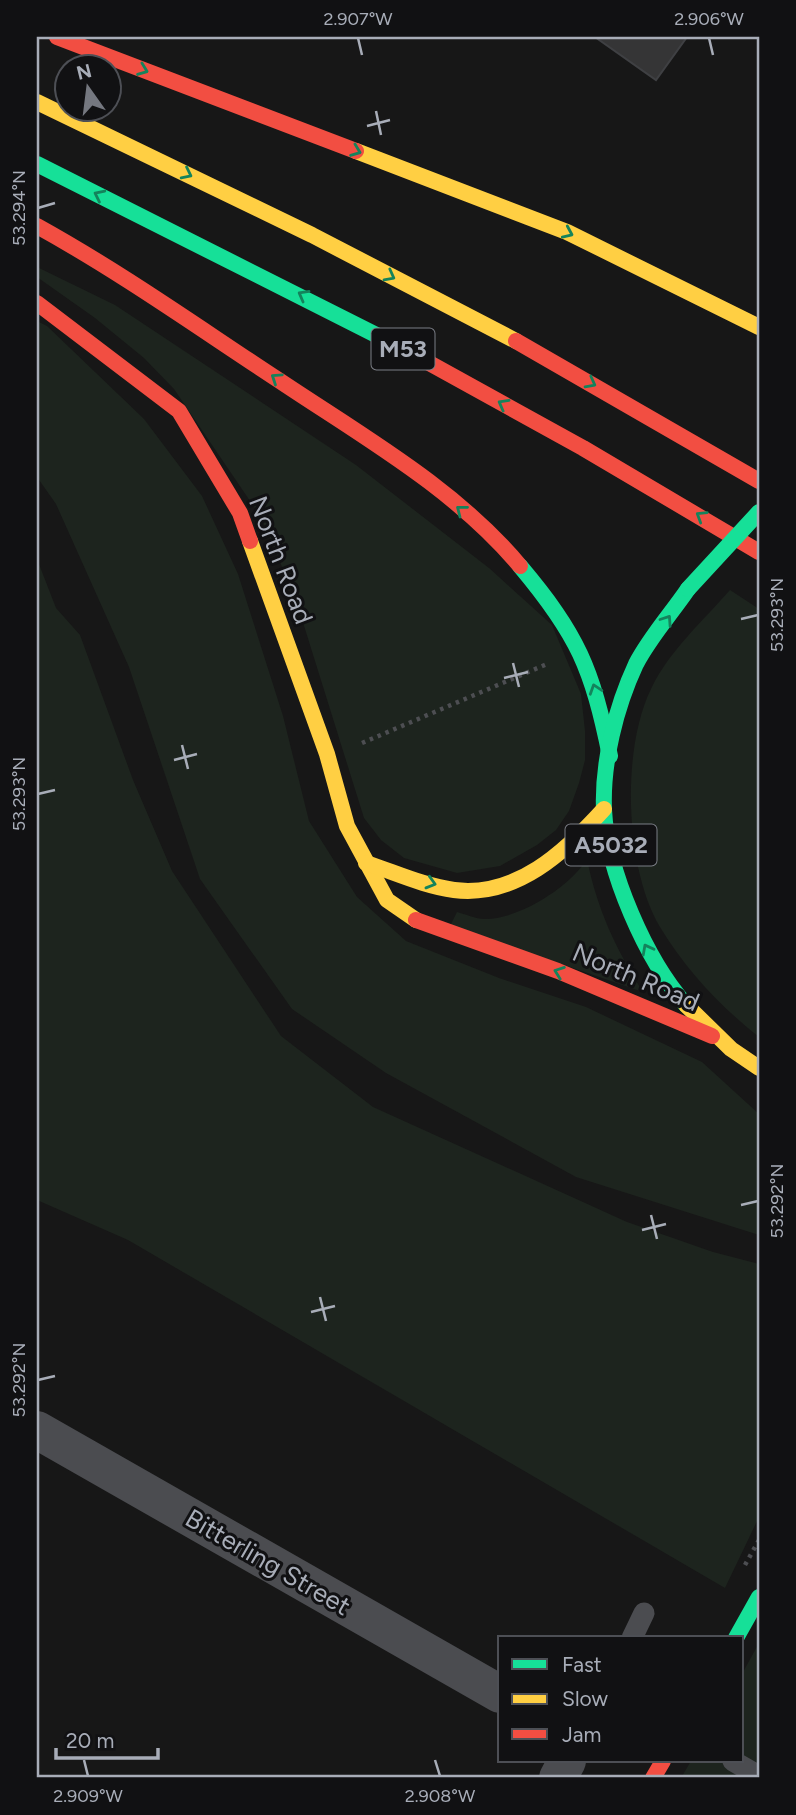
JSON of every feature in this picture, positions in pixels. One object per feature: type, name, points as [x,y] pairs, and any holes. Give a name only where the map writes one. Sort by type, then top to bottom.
[{"type":"main road","points":[[57,37],[567,232],[759,327]]},
{"type":"main road","name":"M53","points":[[37,102],[298,227],[670,425],[759,481]]},
{"type":"main road","name":"M53","points":[[37,164],[286,286],[646,482],[759,552]]},
{"type":"main road","points":[[37,226],[101,261],[425,481],[478,523],[539,586],[578,645],[596,692],[610,756]]},
{"type":"main road","name":"North Road","points":[[37,303],[63,320],[178,411],[240,513],[327,754],[347,826],[387,900],[419,922],[570,976],[712,1036]]},
{"type":"main road","name":"A5032","points":[[759,512],[688,589],[637,663],[619,715],[610,756],[604,809],[618,876],[635,928],[658,970],[712,1036],[759,1068]]},
{"type":"main road","points":[[366,863],[453,890],[475,891],[539,870],[583,832],[604,809]]},
{"type":"main road","points":[[737,1636],[759,1597]]},
{"type":"main road","points":[[653,1778],[662,1762]]},
{"type":"street","name":"Bitterling Street","points":[[37,1430],[498,1693]]},
{"type":"street","points":[[558,1778],[566,1762]]},
{"type":"lane","points":[[633,1636],[644,1613]]},
{"type":"lane","points":[[735,1762],[759,1776]]},
{"type":"path","points":[[327,754],[381,736],[551,662],[578,645]]},
{"type":"shaded area","points":[[37,267],[115,305],[356,465],[489,568],[552,625],[581,694],[585,731],[585,760],[579,783],[569,811],[556,830],[537,845],[500,866],[457,873],[404,858],[381,840],[364,818],[296,600],[261,517],[174,389],[144,358],[95,318],[37,277]]},
{"type":"shaded area","points":[[37,321],[47,326],[144,419],[202,496],[238,574],[283,716],[309,821],[357,897],[406,941],[499,978],[586,1007],[702,1062],[759,1114],[759,1235],[576,1177],[386,1073],[292,1009],[200,879],[129,667],[56,504],[37,477]]},
{"type":"shaded area","points":[[37,559],[56,608],[80,635],[133,780],[172,871],[281,1036],[373,1107],[627,1222],[713,1252],[759,1264],[759,1517],[725,1588],[128,1240],[37,1200]]},
{"type":"shaded area","points":[[730,590],[759,609],[759,1037],[705,987],[660,927],[648,902],[640,874],[631,809],[635,744],[641,714],[651,689],[677,649]]},
{"type":"shaded area","points":[[587,859],[596,895],[609,928],[643,992],[450,926],[457,912],[484,919],[497,918],[527,908],[556,891]]},
{"type":"shaded area","points":[[759,1643],[759,1778],[681,1778],[690,1762],[744,1762],[744,1670]]},
{"type":"building","points":[[595,37],[687,37],[656,80]]},
{"type":"traffic: fast","points":[[37,164],[402,348]]},
{"type":"traffic: fast","points":[[688,589],[759,512]]},
{"type":"traffic: fast","points":[[520,566],[556,612],[580,654],[589,675],[610,756]]},
{"type":"traffic: fast","points":[[686,1005],[657,964],[631,914],[612,860],[604,810],[604,792],[612,735],[636,664],[688,589]]},
{"type":"traffic: fast","points":[[737,1636],[759,1597]]},
{"type":"traffic: slow","points":[[37,102],[312,235],[516,341]]},
{"type":"traffic: slow","points":[[356,151],[567,232],[759,327]]},
{"type":"traffic: slow","points":[[250,541],[327,754],[347,826],[387,900],[416,920]]},
{"type":"traffic: slow","points":[[366,863],[443,888],[477,891],[498,887],[538,869],[556,856],[604,809]]},
{"type":"traffic: slow","points":[[686,1005],[731,1049],[759,1068]]},
{"type":"traffic: jam","points":[[57,37],[356,151]]},
{"type":"traffic: jam","points":[[37,226],[130,282],[407,465],[467,512],[520,566]]},
{"type":"traffic: jam","points":[[37,303],[179,411],[240,513],[250,541]]},
{"type":"traffic: jam","points":[[516,341],[759,481]]},
{"type":"traffic: jam","points":[[402,348],[583,448],[759,552]]},
{"type":"traffic: jam","points":[[416,920],[558,971],[712,1036]]},
{"type":"traffic: jam","points":[[653,1778],[662,1762]]}]
